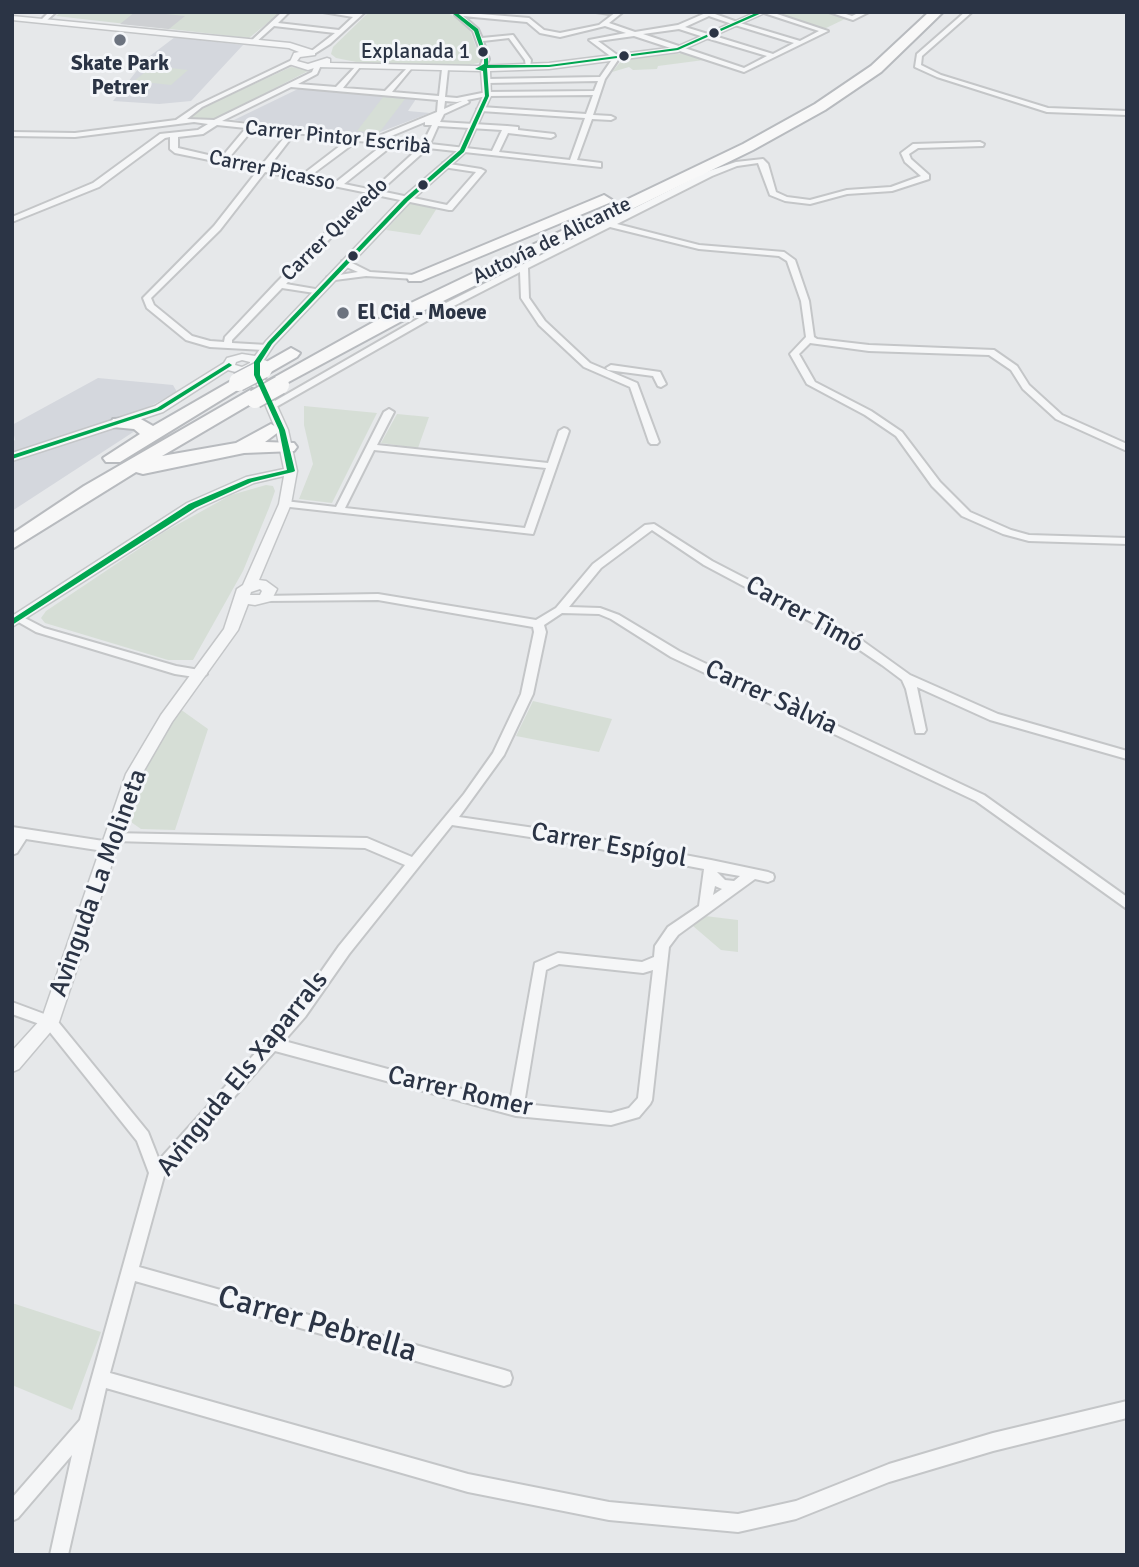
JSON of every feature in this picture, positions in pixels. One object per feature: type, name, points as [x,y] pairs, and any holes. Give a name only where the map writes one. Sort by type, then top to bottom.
[{"type":"highway","name":"Autovía de Alicante","points":[[12,527],[255,379],[379,315],[739,143],[808,105],[865,67],[925,12]]},
{"type":"highway","name":"Autovía de Alicante","points":[[12,543],[255,379],[295,373],[394,318],[748,147],[820,107],[876,69],[937,12]]},
{"type":"highway","points":[[415,277],[575,210],[664,178]]},
{"type":"highway","points":[[82,483],[94,470],[147,434],[255,379],[291,353]]},
{"type":"highway","points":[[255,379],[219,420],[210,435],[216,444],[225,446],[262,434]]},
{"type":"highway","points":[[147,434],[159,409]]},
{"type":"highway","points":[[120,423],[139,424],[147,434]]},
{"type":"highway","points":[[262,434],[260,445],[289,458]]},
{"type":"highway","points":[[71,505],[151,465],[262,434]]},
{"type":"street","points":[[44,20],[53,12]]},
{"type":"street","points":[[253,42],[286,12]]},
{"type":"street","points":[[326,12],[360,14]]},
{"type":"street","points":[[599,12],[610,12]]},
{"type":"street","points":[[455,13],[529,20],[542,32],[560,35],[605,24],[618,12]]},
{"type":"street","points":[[832,12],[853,18],[866,12]]},
{"type":"street","points":[[969,12],[919,55],[917,66],[1041,109],[1127,113]]},
{"type":"street","points":[[16,621],[192,506],[258,478],[289,458],[262,434],[251,357],[242,357],[267,345],[406,200],[462,150],[487,94],[484,71],[486,60],[472,25],[455,13]]},
{"type":"street","points":[[618,57],[592,40],[680,27],[712,13],[800,43]]},
{"type":"street","points":[[484,71],[549,66],[680,49],[766,13],[825,32],[744,70],[680,49],[633,34],[605,24]]},
{"type":"street","points":[[12,134],[75,135],[171,131],[194,134],[207,125],[291,85],[318,67],[325,51],[340,32],[360,14]]},
{"type":"street","points":[[12,19],[290,46],[325,51],[357,67]]},
{"type":"street","points":[[273,24],[340,32]]},
{"type":"street","points":[[680,27],[774,56]]},
{"type":"street","points":[[479,40],[511,36],[528,60],[528,66]]},
{"type":"street","points":[[267,44],[284,48],[293,60],[302,66],[484,71],[550,80],[602,79]]},
{"type":"street","points":[[290,46],[311,53]]},
{"type":"street","points":[[12,220],[96,185],[145,147],[171,131],[179,121],[200,106],[293,60],[325,51]]},
{"type":"street","points":[[573,162],[602,79],[618,57]]},
{"type":"street","points":[[545,114],[551,93],[549,66]]},
{"type":"street","points":[[337,90],[357,67]]},
{"type":"street","points":[[387,94],[408,69]]},
{"type":"street","name":"Carrer Quevedo","points":[[228,346],[228,339],[371,192],[425,147],[440,113],[445,69]]},
{"type":"street","points":[[291,85],[442,99],[476,98]]},
{"type":"street","points":[[372,141],[487,94],[597,93]]},
{"type":"street","points":[[481,109],[611,118]]},
{"type":"street","points":[[494,154],[510,130],[527,112]]},
{"type":"street","points":[[227,115],[228,122],[235,127]]},
{"type":"street","name":"Carrer Pintor Escribà","points":[[179,121],[598,165]]},
{"type":"street","points":[[418,122],[551,136]]},
{"type":"street","points":[[223,160],[250,128]]},
{"type":"street","name":"Carrer Picasso","points":[[171,131],[174,149],[178,151],[449,208]]},
{"type":"street","points":[[267,345],[228,346],[189,338],[150,306],[147,298],[217,228],[292,132]]},
{"type":"street","points":[[303,178],[354,139]]},
{"type":"street","points":[[337,185],[390,143]]},
{"type":"street","points":[[12,457],[159,409],[209,378],[255,379],[381,341],[709,174],[747,160],[764,164],[772,193],[778,197],[810,202],[847,192],[892,189],[926,177],[908,160],[905,153],[916,146],[980,144]]},
{"type":"street","points":[[446,165],[481,171]]},
{"type":"street","points":[[449,208],[481,171]]},
{"type":"street","points":[[613,225],[640,229],[679,243],[738,252],[772,252],[791,260],[805,301],[810,338]]},
{"type":"street","points":[[345,263],[381,277],[415,277]]},
{"type":"street","points":[[524,268],[525,298],[542,323],[587,365],[634,385],[654,442]]},
{"type":"street","points":[[330,279],[368,274]]},
{"type":"street","points":[[381,277],[389,281],[388,288]]},
{"type":"street","points":[[279,285],[318,292]]},
{"type":"street","points":[[810,338],[825,344],[869,348],[991,352],[1014,368],[1026,387],[1059,417],[1127,448]]},
{"type":"street","points":[[810,338],[794,354],[812,384],[868,412],[899,434],[936,484],[966,514],[1007,533],[1029,538],[1127,541]]},
{"type":"street","points":[[255,379],[267,345]]},
{"type":"street","points":[[583,360],[617,370],[657,374],[661,384]]},
{"type":"street","points":[[338,510],[389,412]]},
{"type":"street","points":[[285,504],[529,532],[564,431]]},
{"type":"street","points":[[371,447],[552,466]]},
{"type":"street","name":"Avinguda La Molineta","points":[[231,630],[285,504],[289,488],[289,458]]},
{"type":"street","points":[[258,478],[276,480],[289,488]]},
{"type":"street","name":"Carrer Timó","points":[[560,610],[597,566],[649,527],[654,527],[708,563],[849,637],[906,678],[994,717],[1127,755]]},
{"type":"street","name":"Avinguda La Molineta","points":[[12,1064],[50,1021],[134,775],[166,719],[231,630],[266,593],[262,575],[264,555]]},
{"type":"street","points":[[247,591],[415,601],[538,624],[560,610]]},
{"type":"street","name":"Carrer Sàlvia","points":[[560,610],[600,611],[615,617],[675,654],[979,798],[1127,904]]},
{"type":"street","points":[[16,621],[174,670],[201,674]]},
{"type":"street","name":"Avinguda Els Xaparrals","points":[[12,1511],[88,1423],[157,1173],[300,1013],[344,950],[498,755],[517,720],[527,694],[540,632],[538,624]]},
{"type":"street","points":[[906,678],[912,689],[920,730]]},
{"type":"street","name":"Carrer Espígol","points":[[449,820],[710,870],[768,877]]},
{"type":"street","points":[[12,850],[18,833],[112,842],[367,843],[412,863]]},
{"type":"street","points":[[710,870],[722,884],[737,886]]},
{"type":"street","points":[[705,908],[710,870]]},
{"type":"street","points":[[658,985],[662,946],[673,932],[753,874]]},
{"type":"street","points":[[516,1110],[540,967],[548,960],[558,958],[643,968],[660,960]]},
{"type":"street","points":[[643,968],[658,985]]},
{"type":"street","name":"Carrer Romer","points":[[272,1044],[516,1110],[611,1119],[634,1113],[645,1100],[658,985]]},
{"type":"street","points":[[12,1007],[50,1021],[144,1137],[157,1173]]},
{"type":"street","name":"Carrer Pebrella","points":[[130,1272],[505,1378]]},
{"type":"street","points":[[100,1378],[468,1483],[609,1511],[738,1523],[796,1510],[889,1473],[993,1441],[1127,1409]]},
{"type":"street","points":[[58,1555],[88,1423]]},
{"type":"shaded area","points":[[61,12],[281,12],[249,38],[56,16]]},
{"type":"shaded area","points":[[369,12],[446,12],[467,24],[482,62],[469,65],[376,66],[336,58],[331,54],[333,47]]},
{"type":"shaded area","points":[[828,12],[847,18],[824,29],[773,14]]},
{"type":"shaded area","points":[[175,37],[243,45],[191,101],[159,104],[113,101],[146,59]]},
{"type":"shaded area","points":[[683,53],[704,60],[658,66],[657,69],[633,70],[629,67],[612,72],[622,60]]},
{"type":"shaded area","points":[[153,66],[188,70],[171,85],[134,81]]},
{"type":"shaded area","points":[[291,67],[312,69],[211,121],[189,117],[195,111]]},
{"type":"shaded area","points":[[298,89],[416,99],[408,111],[430,113],[367,137],[234,120]]},
{"type":"shaded area","points":[[383,97],[405,99],[379,133],[357,131]]},
{"type":"shaded area","points":[[410,203],[437,208],[420,235],[386,230]]},
{"type":"shaded area","points":[[98,378],[173,385],[177,392],[139,412],[138,429],[12,511],[12,442],[15,440],[12,425]]},
{"type":"shaded area","points":[[304,406],[377,413],[332,503],[299,499],[313,464],[304,425]]},
{"type":"shaded area","points":[[397,414],[429,417],[418,448],[381,443]]},
{"type":"shaded area","points":[[266,485],[273,486],[275,491],[243,571],[193,660],[168,660],[45,623],[41,618],[46,611],[164,532],[231,495]]},
{"type":"shaded area","points":[[533,701],[612,719],[599,752],[516,736]]},
{"type":"shaded area","points":[[180,709],[208,729],[175,830],[141,829],[131,822],[139,780]]},
{"type":"shaded area","points":[[705,916],[738,920],[738,952],[721,950],[693,926]]},
{"type":"shaded area","points":[[12,1303],[101,1332],[72,1410],[12,1385]]},
{"type":"building","points":[[135,12],[185,16],[169,29],[120,24]]},
{"type":"transit line","points":[[453,12],[476,30],[486,59],[486,65],[477,69],[486,70]]},
{"type":"transit line","points":[[483,67],[549,66],[678,49],[762,12]]},
{"type":"transit line","points":[[257,362],[270,343],[406,200],[462,151],[487,96],[485,67]]},
{"type":"transit line","points":[[12,623],[192,506],[250,480],[291,471],[282,430],[257,375],[257,364]]},
{"type":"transit line","points":[[12,457],[159,409],[229,365]]},
{"type":"place","name":"Skate Park Petrer","points":[[120,40]]},
{"type":"place","name":"Explanada 1","points":[[483,52]]},
{"type":"place","name":"El Cid - Moeve","points":[[343,313]]}]
